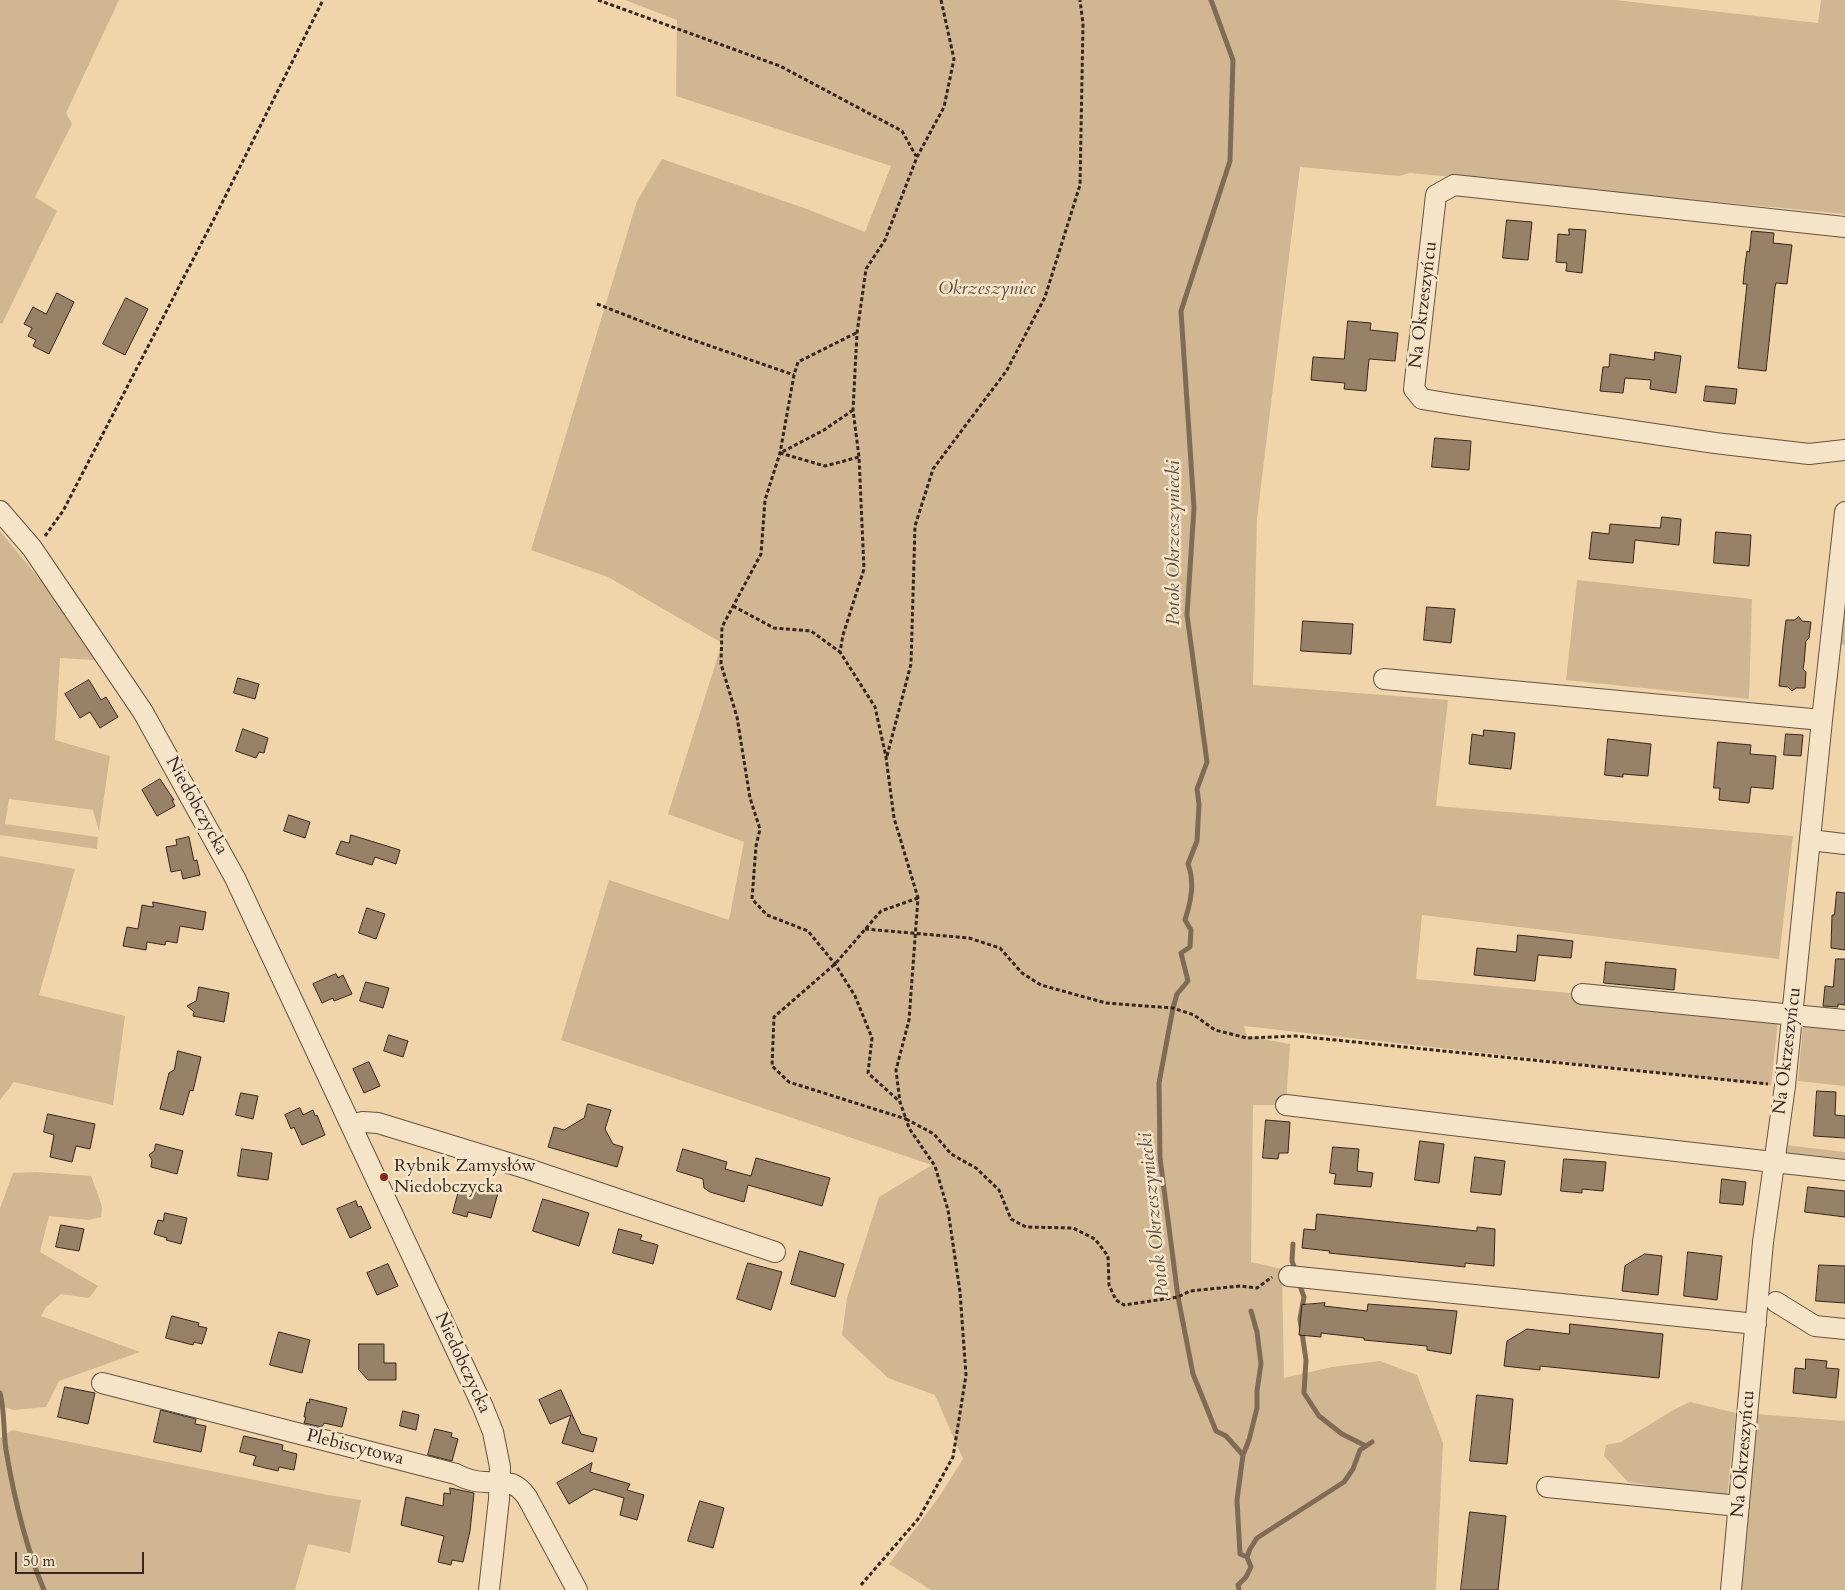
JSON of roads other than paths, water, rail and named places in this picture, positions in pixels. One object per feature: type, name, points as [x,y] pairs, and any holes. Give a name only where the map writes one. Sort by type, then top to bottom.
[{"type":"street","name":"Na Okrzeszyńcu","points":[[1845,227],[1454,185],[1436,195],[1414,389],[1422,399],[1715,443],[1809,454],[1845,450]]},
{"type":"street","name":"Niedobczycka","points":[[0,512],[32,548],[143,712],[236,878],[489,1420],[498,1450],[501,1481]]},
{"type":"street","name":"Na Okrzeszyńcu","points":[[1731,1590],[1763,1242],[1786,1086],[1822,720],[1845,512]]},
{"type":"street","points":[[1384,678],[1822,720]]},
{"type":"street","points":[[1810,840],[1845,844]]},
{"type":"street","points":[[1582,994],[1845,1020]]},
{"type":"street","points":[[1286,1105],[1845,1170]]},
{"type":"street","points":[[351,1125],[363,1122],[378,1123],[528,1169],[775,1252]]},
{"type":"street","points":[[1283,1275],[1756,1324]]},
{"type":"street","points":[[1776,1302],[1815,1326],[1845,1329]]},
{"type":"street","name":"Plebiscytowa","points":[[102,1384],[456,1474],[467,1480],[501,1481]]},
{"type":"street","points":[[489,1590],[501,1481],[509,1482],[518,1487],[527,1497],[578,1590]]},
{"type":"street","points":[[1546,1487],[1739,1506]]},
{"type":"waterway","name":"Potok Okrzeszyniecki","points":[[1211,0],[1233,60],[1230,161],[1181,311],[1194,508],[1187,615],[1207,762],[1197,789],[1199,804],[1197,841],[1188,864],[1191,892],[1185,920],[1191,930],[1190,947],[1181,953],[1188,981],[1177,994],[1173,1008],[1159,1083],[1160,1158],[1178,1297],[1193,1374],[1216,1431],[1226,1436],[1243,1455],[1237,1500],[1240,1554],[1247,1557],[1251,1567],[1246,1577],[1238,1585],[1239,1590]]},
{"type":"waterway","points":[[1293,1244],[1292,1261],[1296,1272]]},
{"type":"waterway","points":[[1299,1283],[1304,1297],[1300,1319],[1306,1360],[1304,1393],[1319,1416],[1342,1434],[1366,1446]]},
{"type":"waterway","points":[[1243,1455],[1257,1408],[1257,1391],[1261,1364],[1257,1332],[1251,1311]]},
{"type":"waterway","points":[[0,1393],[3,1407],[6,1450],[17,1503],[31,1556],[44,1590]]},
{"type":"waterway","points":[[1247,1557],[1257,1538],[1344,1482],[1353,1469],[1360,1450],[1372,1442]]},
{"type":"place","name":"Rybnik Zamysłów Niedobczycka","points":[[384,1177]]},
{"type":"park label","name":"Okrzeszyniec","points":[[987,290]]}]
